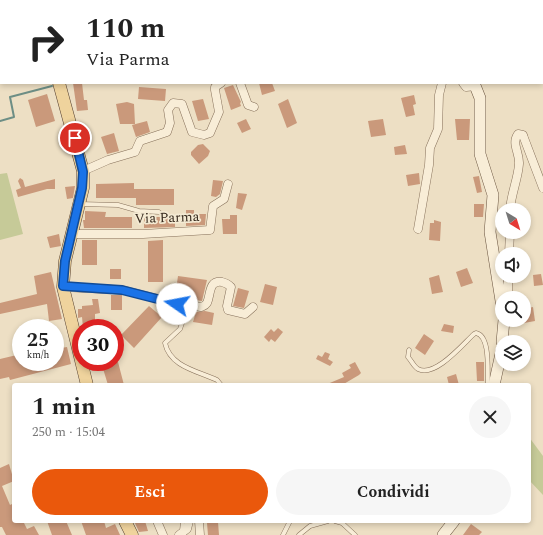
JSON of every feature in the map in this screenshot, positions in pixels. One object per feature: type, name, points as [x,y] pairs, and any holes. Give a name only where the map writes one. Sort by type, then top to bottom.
[{"type":"main road","points":[[59,84],[83,172],[82,188],[65,261],[63,286],[86,383]]},
{"type":"street","points":[[83,172],[108,160],[130,155],[137,149],[140,141],[167,132],[170,123],[168,110],[173,103],[182,104],[192,132],[204,135],[210,133],[219,112],[215,90],[220,84]]},
{"type":"street","points":[[240,84],[248,105],[254,107]]},
{"type":"street","points":[[418,229],[429,166],[430,148],[438,129],[439,95],[442,84]]},
{"type":"street","points":[[464,84],[466,87],[475,85],[480,98],[480,154],[493,195],[490,232],[499,291]]},
{"type":"street","points":[[511,203],[519,164],[515,147],[515,140],[518,134],[523,135],[543,188]]},
{"type":"street","name":"Via Parma","points":[[71,234],[143,234],[210,230],[213,206],[224,199],[228,184]]},
{"type":"street","points":[[63,286],[122,290],[188,306],[204,306],[207,303],[211,286],[216,282],[221,282],[228,284],[230,287],[227,306],[228,310],[245,314],[253,307]]},
{"type":"street","points":[[494,383],[497,371]]},
{"type":"street","points":[[158,523],[163,535]]},
{"type":"street","points":[[181,534],[187,529],[188,523]]},
{"type":"street","points":[[199,523],[200,535]]},
{"type":"street","points":[[442,535],[452,523]]},
{"type":"lane","name":"Via Parma","points":[[78,204],[118,205],[139,211],[158,212]]},
{"type":"lane","points":[[188,306],[180,329],[165,344],[166,347],[174,361],[217,380],[219,383]]},
{"type":"lane","points":[[409,350],[408,357],[417,368],[428,370],[442,364],[474,334],[480,334],[485,338],[488,383]]},
{"type":"lane","points":[[181,534],[183,523]]},
{"type":"lane","points":[[283,535],[289,523]]},
{"type":"lane","points":[[298,535],[310,526],[321,523]]},
{"type":"lane","points":[[342,523],[355,535]]},
{"type":"green space","points":[[7,173],[23,234],[0,240],[0,174]]},
{"type":"green space","points":[[531,440],[543,456],[543,495],[531,482]]},
{"type":"building","points":[[73,84],[82,84],[84,100],[87,100],[88,110],[77,111]]},
{"type":"building","points":[[259,84],[272,84],[275,91],[262,95]]},
{"type":"building","points":[[233,85],[241,102],[241,106],[231,110],[224,88]]},
{"type":"building","points":[[139,87],[166,89],[165,101],[138,99]]},
{"type":"building","points":[[47,94],[55,121],[36,127],[28,100]]},
{"type":"building","points":[[414,95],[416,104],[413,105],[415,115],[406,117],[401,98]]},
{"type":"building","points":[[203,99],[209,119],[198,121],[192,101]]},
{"type":"building","points":[[288,99],[297,123],[287,128],[278,104]]},
{"type":"building","points":[[127,102],[134,104],[135,124],[120,124],[116,104]]},
{"type":"building","points":[[246,119],[251,129],[242,133],[237,123]]},
{"type":"building","points":[[383,119],[386,135],[371,137],[368,121]]},
{"type":"building","points":[[455,119],[470,119],[469,140],[457,140]]},
{"type":"building","points":[[147,121],[150,132],[136,137],[132,125]]},
{"type":"building","points":[[114,133],[119,151],[107,154],[101,137]]},
{"type":"building","points":[[203,144],[210,151],[208,156],[199,164],[191,155],[191,152],[198,145]]},
{"type":"building","points":[[405,145],[407,154],[395,155],[394,147]]},
{"type":"building","points":[[419,173],[420,184],[408,186],[406,175]]},
{"type":"building","points":[[479,176],[482,192],[477,193],[473,177]]},
{"type":"building","points":[[20,178],[23,180],[25,187],[55,179],[55,189],[47,189],[18,197],[16,190],[21,188],[18,181]]},
{"type":"building","points":[[213,180],[223,181],[220,194],[216,197],[211,196]]},
{"type":"building","points":[[134,183],[134,189],[174,189],[174,205],[136,205],[136,198],[96,198],[96,184]]},
{"type":"building","points":[[75,186],[73,198],[67,199],[65,187]]},
{"type":"building","points":[[238,193],[247,194],[242,210],[236,208]]},
{"type":"building","points":[[474,204],[484,204],[483,217],[474,217]]},
{"type":"building","points":[[186,210],[194,210],[194,214],[206,214],[205,225],[186,226]]},
{"type":"building","points":[[85,211],[106,212],[105,217],[132,217],[132,228],[84,228],[83,220],[85,220]]},
{"type":"building","points":[[230,215],[237,215],[237,234],[223,234],[222,219],[230,219]]},
{"type":"building","points":[[144,217],[175,217],[175,227],[144,228]]},
{"type":"building","points":[[434,220],[441,222],[440,241],[429,240],[430,223],[434,223]]},
{"type":"building","points":[[59,234],[61,246],[50,248],[47,237]]},
{"type":"building","points":[[82,240],[97,240],[97,265],[82,265]]},
{"type":"building","points":[[163,240],[163,282],[148,282],[148,241]]},
{"type":"building","points":[[467,268],[473,283],[461,287],[456,272]]},
{"type":"building","points":[[110,269],[121,269],[121,279],[110,279]]},
{"type":"building","points":[[51,272],[62,319],[49,319],[47,304],[0,314],[0,303],[37,294],[34,276]]},
{"type":"building","points":[[541,274],[543,285],[534,286],[533,275]]},
{"type":"building","points":[[439,275],[443,292],[432,294],[429,278]]},
{"type":"building","points":[[178,276],[207,280],[202,301],[175,297]]},
{"type":"building","points":[[265,284],[277,287],[273,305],[260,302]]},
{"type":"building","points":[[238,288],[249,291],[244,308],[233,306]]},
{"type":"building","points":[[111,295],[122,295],[122,310],[111,310]]},
{"type":"building","points":[[92,299],[98,299],[100,313],[95,314],[95,319],[82,319],[82,317],[78,318],[78,309],[82,309],[82,306],[93,305]]},
{"type":"building","points":[[149,306],[162,317],[134,348],[124,338],[124,332]]},
{"type":"building","points":[[531,307],[533,307],[535,321],[531,322]]},
{"type":"building","points":[[205,311],[214,313],[212,325],[193,322],[196,312]]},
{"type":"building","points":[[444,324],[454,326],[453,333],[441,331]]},
{"type":"building","points":[[278,328],[283,332],[275,342],[271,339],[269,342],[264,337],[271,329],[274,332]]},
{"type":"building","points":[[424,334],[434,341],[425,355],[415,348]]},
{"type":"building","points":[[67,347],[71,364],[64,366],[64,348]]},
{"type":"building","points":[[325,352],[330,354],[328,359],[333,362],[330,366],[316,359],[318,355],[322,357]]},
{"type":"building","points":[[12,356],[12,371],[44,371],[10,380],[9,377],[0,379],[0,359]]},
{"type":"building","points":[[355,362],[361,373],[345,383],[330,383],[344,377],[342,373],[351,368],[349,365]]},
{"type":"building","points":[[476,362],[484,362],[484,381],[477,381]]},
{"type":"building","points":[[104,371],[120,371],[123,383],[107,383]]},
{"type":"building","points":[[456,374],[458,383],[448,383],[447,377]]},
{"type":"building","points":[[9,464],[12,474],[12,482],[2,486],[10,505],[12,504],[12,523],[24,523],[27,529],[34,526],[39,535],[6,535],[2,527],[0,527],[0,468]]},
{"type":"building","points":[[48,523],[67,523],[72,535],[52,535]]},
{"type":"building","points":[[82,523],[105,523],[106,528],[115,524],[120,535],[86,535]]},
{"type":"building","points":[[135,523],[146,523],[148,531],[139,532]]},
{"type":"building","points":[[207,523],[218,523],[219,535],[208,535]]},
{"type":"building","points":[[471,524],[482,532],[479,535],[463,535]]},
{"type":"waterway","points":[[0,121],[14,117],[10,97],[52,86]]},
{"type":"route","points":[[75,138],[83,172],[82,188],[65,261],[63,286],[122,290],[177,304]]}]
